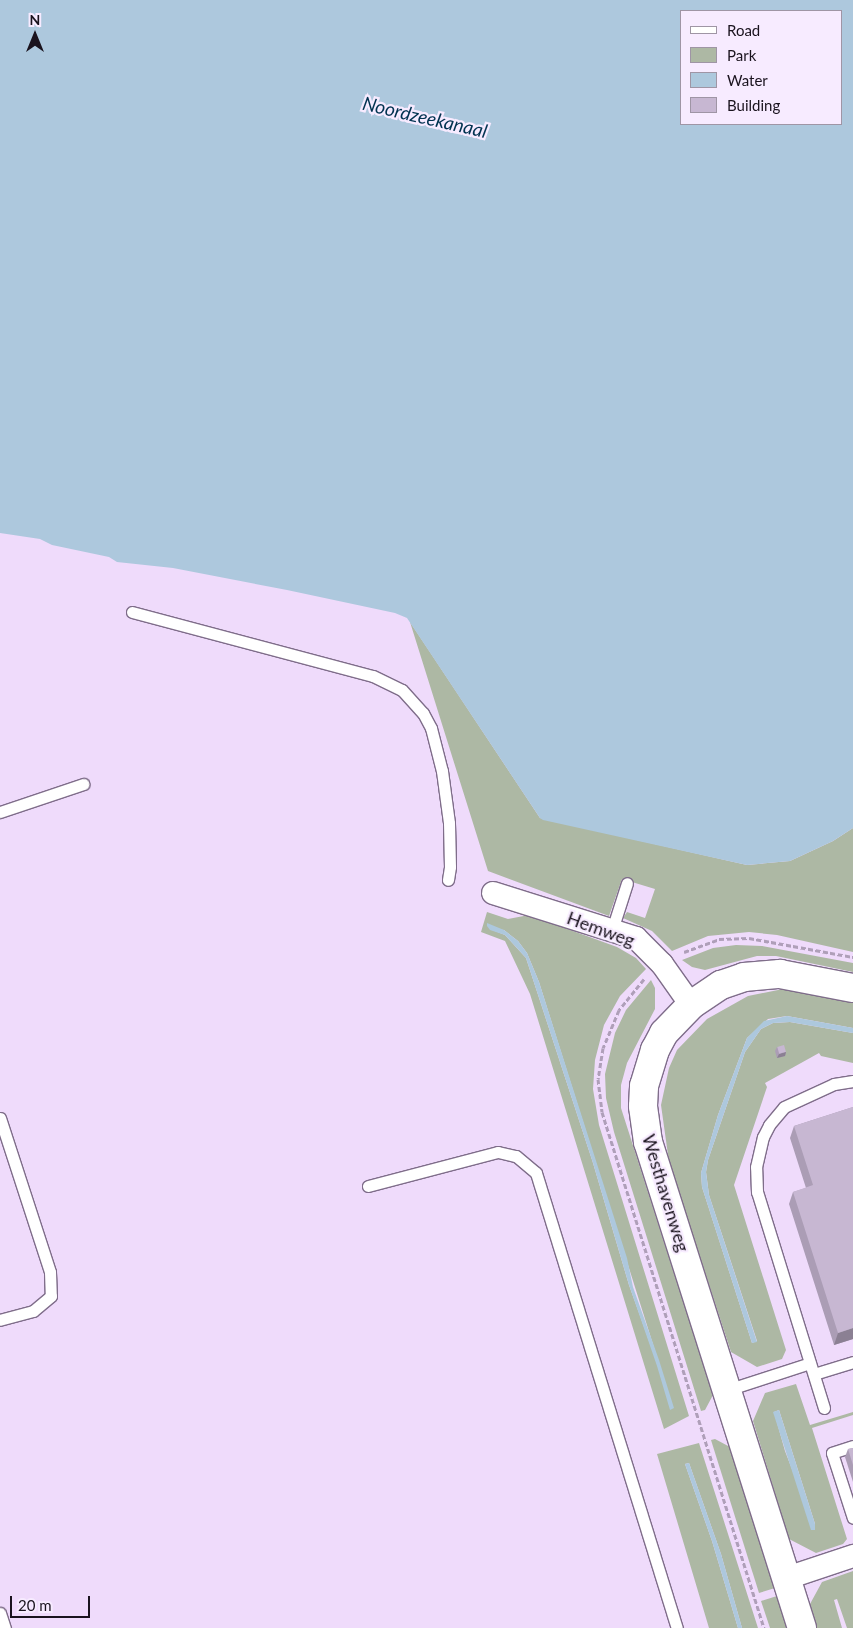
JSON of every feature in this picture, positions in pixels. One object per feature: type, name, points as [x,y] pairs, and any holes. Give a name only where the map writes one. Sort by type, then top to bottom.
[{"type":"street","name":"Hemweg","points":[[493,893],[636,938],[662,964],[691,1005]]},
{"type":"street","points":[[691,1005],[721,985],[756,975],[792,975],[853,988]]},
{"type":"street","name":"Westhavenweg","points":[[691,1005],[664,1033],[655,1050],[644,1086],[643,1106],[648,1142],[802,1628]]},
{"type":"street","points":[[786,1578],[853,1556]]},
{"type":"lane","points":[[132,612],[373,676],[402,690],[414,701],[431,728],[442,771],[449,823],[450,867],[448,880]]},
{"type":"lane","points":[[0,812],[83,784]]},
{"type":"lane","points":[[612,930],[628,883]]},
{"type":"lane","points":[[824,1408],[757,1192],[756,1167],[763,1137],[769,1125],[784,1107],[834,1084],[853,1081]]},
{"type":"lane","points":[[0,1118],[50,1272],[51,1296],[33,1311],[0,1320]]},
{"type":"lane","points":[[368,1186],[498,1152],[516,1156],[527,1163],[536,1173],[677,1628]]},
{"type":"lane","points":[[727,1390],[812,1369],[853,1362]]},
{"type":"lane","points":[[853,1446],[832,1453],[853,1518]]},
{"type":"lane","points":[[0,1613],[4,1628]]},
{"type":"green space","points":[[410,622],[540,818],[747,865],[790,861],[833,841],[853,828],[853,952],[777,935],[749,932],[708,936],[672,951],[652,931],[623,918],[627,912],[645,918],[655,889],[622,879],[609,916],[488,871]]},
{"type":"green space","points":[[487,912],[508,919],[529,915],[617,947],[636,958],[646,969],[620,996],[604,1025],[595,1060],[593,1089],[599,1125],[689,1416],[664,1429],[530,994],[505,941],[481,932]],"holes":[[[490,929],[504,930],[518,941],[527,953],[539,982],[673,1408],[629,1285],[593,1163],[526,958],[505,935]]]},
{"type":"green space","points":[[736,945],[762,946],[853,963],[853,972],[776,956],[757,956],[705,970],[692,967],[682,960],[713,948]]},
{"type":"green space","points":[[651,980],[655,988],[655,1009],[627,1063],[621,1085],[621,1108],[713,1395],[705,1410],[701,1411],[614,1132],[606,1098],[605,1074],[615,1033],[626,1010]]},
{"type":"green space","points":[[788,988],[853,1003],[853,1028],[787,1016],[768,1019],[747,1038],[718,1115],[701,1173],[702,1187],[752,1343],[757,1341],[709,1195],[706,1172],[708,1160],[745,1052],[761,1029],[773,1023],[790,1022],[853,1033],[853,1063],[821,1056],[819,1053],[765,1083],[767,1087],[734,1185],[786,1350],[782,1359],[757,1367],[731,1352],[669,1162],[661,1105],[669,1068],[677,1050],[707,1019],[748,996]]},
{"type":"green space","points":[[796,1384],[810,1425],[853,1412],[853,1415],[812,1428],[847,1539],[843,1544],[816,1553],[789,1539],[753,1421],[765,1393]],"holes":[[[779,1410],[815,1529],[785,1451],[774,1412]]]},
{"type":"green space","points":[[715,1439],[730,1447],[775,1588],[759,1593],[711,1440]]},
{"type":"green space","points":[[699,1443],[758,1628],[742,1628],[721,1554],[689,1463],[685,1464],[712,1541],[738,1628],[709,1628],[657,1454]]},
{"type":"green space","points":[[853,1571],[853,1628],[847,1628],[837,1599],[834,1600],[842,1628],[817,1628],[810,1604],[822,1582]]},
{"type":"green space","points":[[777,1596],[787,1628],[770,1628],[761,1601]]},
{"type":"water","name":"Noordzeekanaal","points":[[0,0],[853,0],[853,828],[833,841],[790,861],[747,865],[543,820],[407,618],[395,613],[287,590],[173,568],[117,562],[109,557],[52,545],[40,539],[0,533]]},
{"type":"water","points":[[487,923],[504,930],[518,941],[527,953],[539,982],[627,1258],[633,1287],[674,1408],[670,1410],[629,1285],[593,1163],[526,958],[505,935],[490,930]]},
{"type":"water","points":[[787,1016],[853,1028],[853,1033],[790,1022],[773,1023],[761,1029],[745,1052],[708,1160],[706,1172],[709,1195],[757,1342],[752,1343],[702,1187],[701,1173],[718,1115],[747,1038],[764,1021]]},
{"type":"water","points":[[779,1410],[815,1524],[815,1530],[811,1530],[773,1412]]},
{"type":"water","points":[[689,1463],[721,1554],[742,1628],[738,1628],[712,1541],[685,1464]]},
{"type":"building","points":[[784,1045],[786,1052],[779,1054],[777,1047]]},
{"type":"building","points":[[853,1107],[853,1328],[838,1333],[793,1192],[813,1185],[794,1126]]},
{"type":"building","points":[[853,1448],[853,1465],[848,1449]]}]
